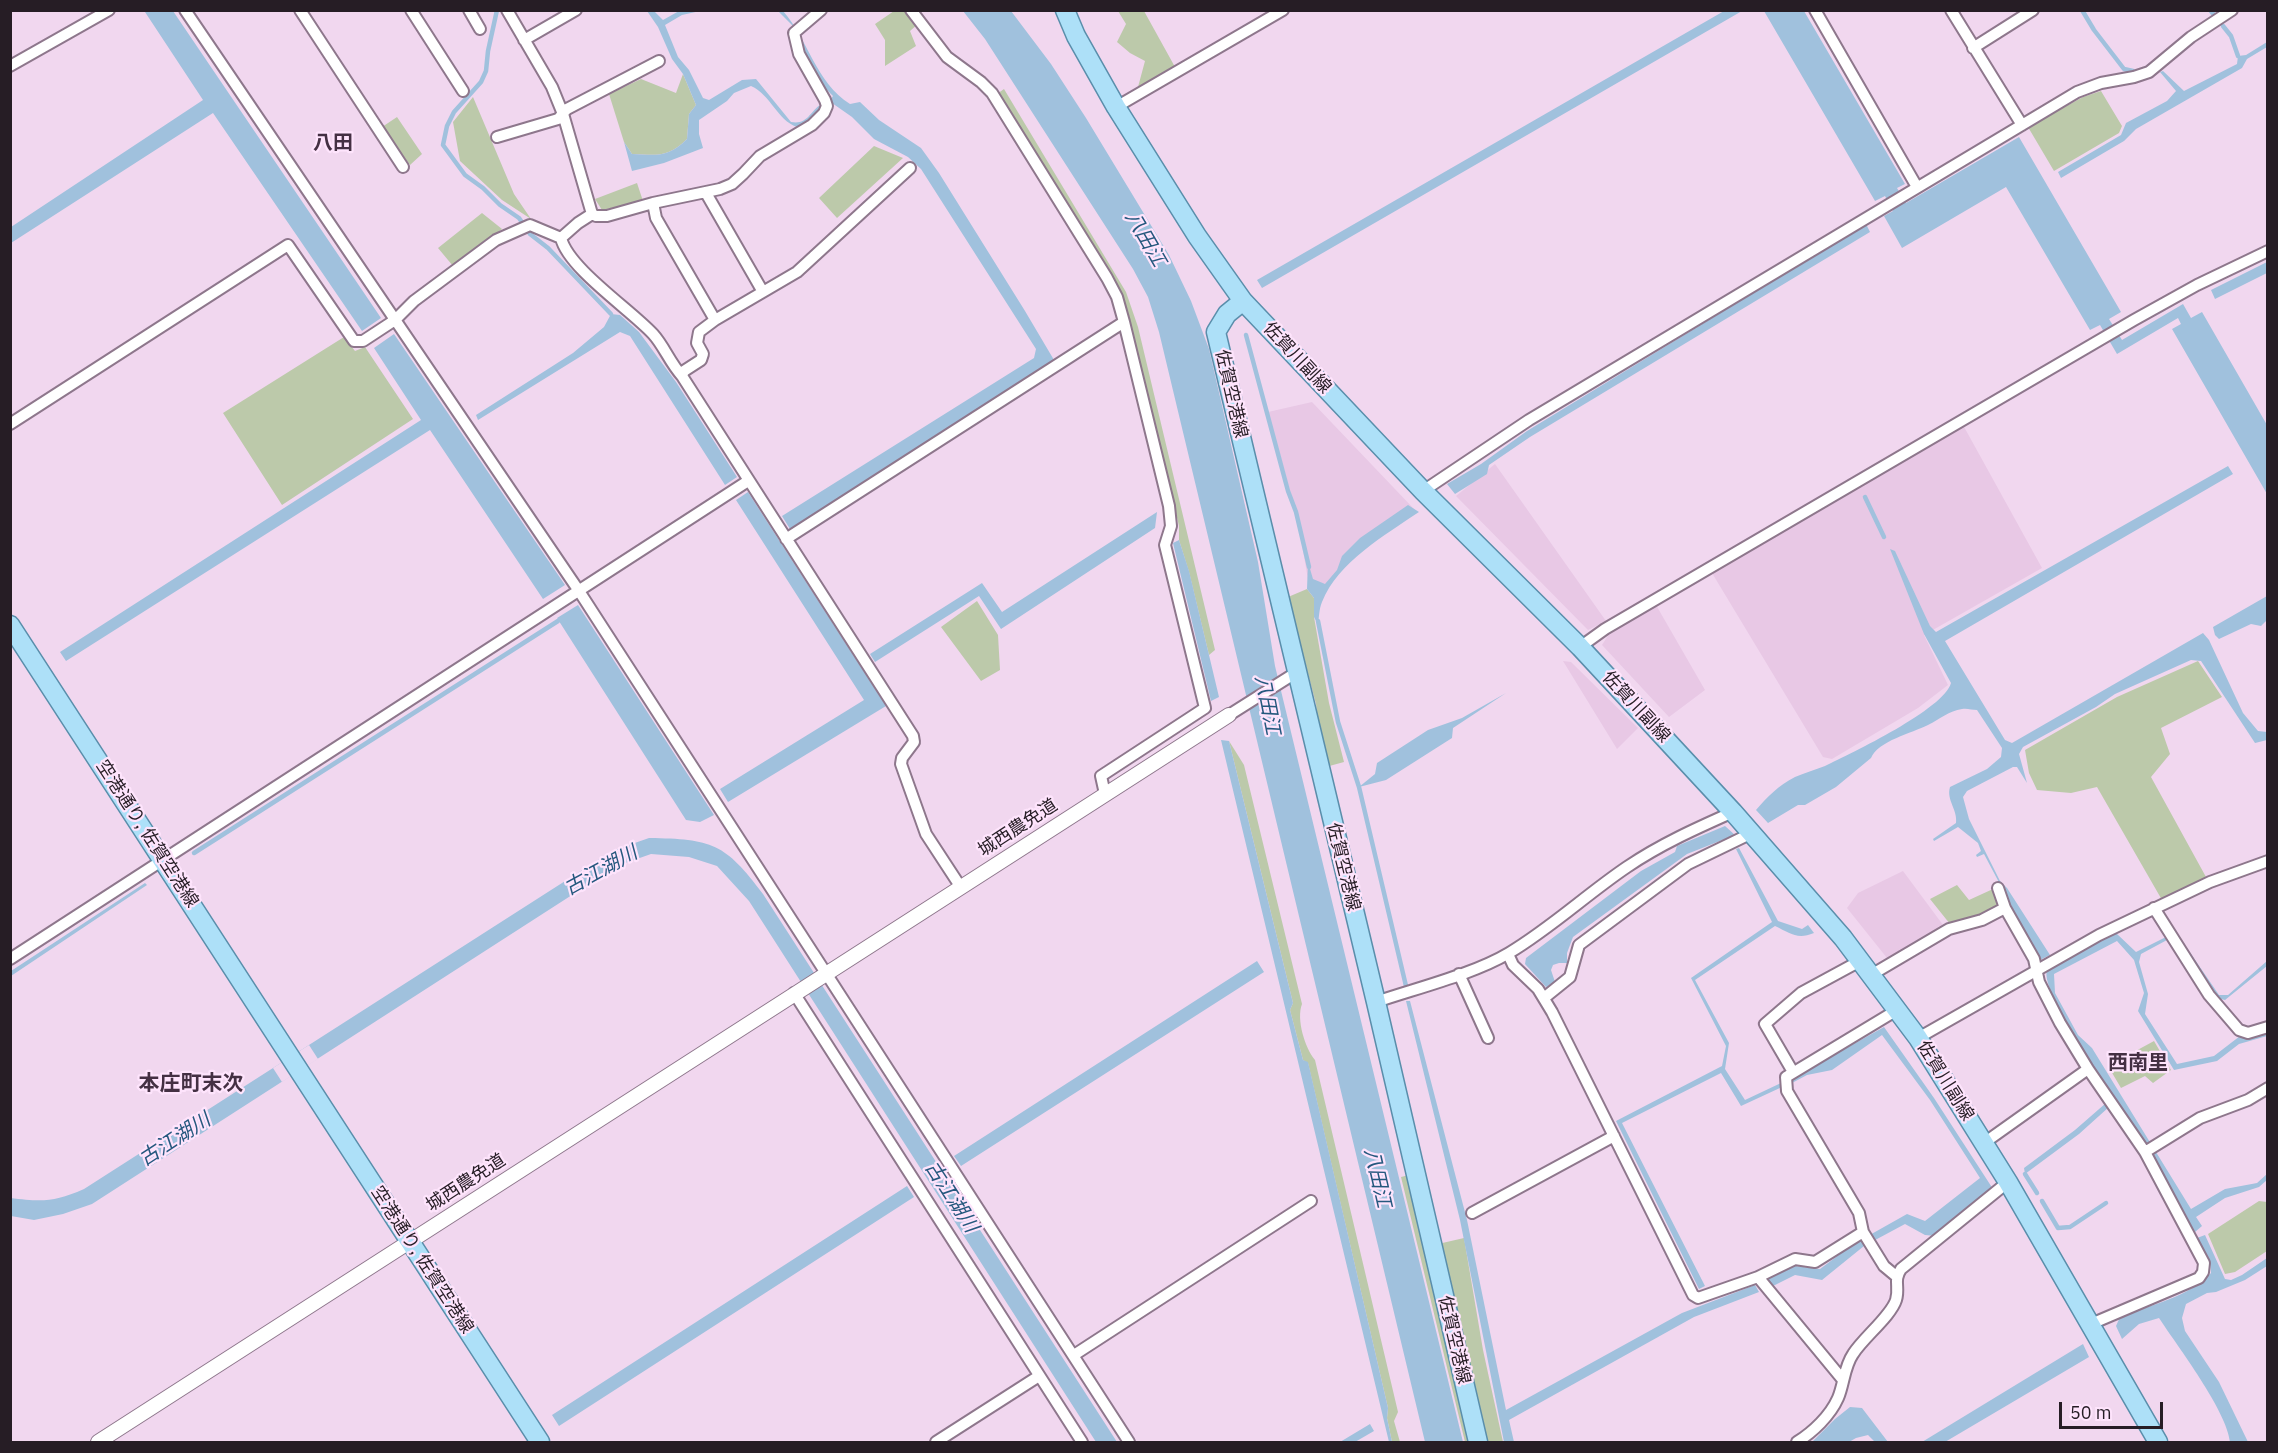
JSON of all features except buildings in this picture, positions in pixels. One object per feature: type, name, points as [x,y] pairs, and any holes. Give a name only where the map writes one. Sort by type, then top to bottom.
[{"type":"main road","name":"佐賀川副線","points":[[1065,10],[1076,36],[1116,108],[1197,236],[1243,301],[1423,491],[1580,647],[1752,833],[1865,968],[1918,1038],[1984,1143],[2158,1443]]},
{"type":"main road","name":"佐賀空港線","points":[[1243,301],[1227,314],[1216,332],[1376,1002],[1478,1443]]},
{"type":"main road","name":"空港通り, 佐賀空港線","points":[[10,625],[540,1443]]},
{"type":"street","points":[[10,66],[109,10]]},
{"type":"street","points":[[185,10],[579,591],[1129,1443]]},
{"type":"street","points":[[300,10],[403,167]]},
{"type":"street","points":[[411,10],[463,91]]},
{"type":"street","points":[[469,10],[480,28]]},
{"type":"street","points":[[507,10],[552,87],[592,214]]},
{"type":"street","points":[[524,40],[576,10]]},
{"type":"street","points":[[592,214],[607,216],[653,203],[706,193],[732,183],[760,156],[812,125],[824,113],[826,103],[799,54],[797,30],[821,10]]},
{"type":"street","points":[[911,10],[947,57],[992,93],[1107,278],[1117,297],[1124,322],[1169,506],[1171,526],[1165,545],[1205,708],[1101,776],[1105,794]]},
{"type":"street","points":[[1116,108],[1283,10]]},
{"type":"street","points":[[1815,10],[1917,187]]},
{"type":"street","points":[[1951,10],[2022,126]]},
{"type":"street","points":[[1973,48],[2033,10]]},
{"type":"street","points":[[1423,491],[1529,420],[2078,92],[2101,83],[2149,72],[2191,37],[2232,10]]},
{"type":"street","points":[[497,137],[558,119],[567,109],[659,61]]},
{"type":"street","points":[[682,376],[684,370],[701,360],[703,354],[697,343],[699,332],[715,320],[797,272],[910,168]]},
{"type":"street","points":[[706,193],[763,292]]},
{"type":"street","points":[[653,203],[656,218],[715,320]]},
{"type":"street","points":[[561,238],[592,214]]},
{"type":"street","points":[[10,424],[288,245],[354,341],[363,341],[395,321],[414,300],[496,240],[525,227],[561,238]]},
{"type":"street","points":[[561,238],[563,247],[589,276],[654,335],[913,736],[914,742],[902,758],[901,765],[926,834],[960,886]]},
{"type":"street","points":[[1580,647],[1605,629],[2119,329],[2197,285],[2268,251]]},
{"type":"street","points":[[786,539],[1124,322]]},
{"type":"street","points":[[10,959],[748,481]]},
{"type":"street","points":[[1228,715],[1297,672]]},
{"type":"street","name":"城西農免道","points":[[98,1443],[1228,715]]},
{"type":"street","points":[[1376,1002],[1459,974],[1508,954],[1536,936],[1627,867],[1670,841],[1733,812]]},
{"type":"street","points":[[1544,998],[1570,976],[1579,945],[1688,864],[1752,833]]},
{"type":"street","points":[[1918,1038],[2099,935],[2210,882],[2268,861]]},
{"type":"street","points":[[1998,888],[2005,908],[2034,959],[2039,982],[2060,1023],[2088,1069],[2145,1152],[2204,1263],[2204,1272],[2199,1278],[2091,1324]]},
{"type":"street","points":[[1793,1072],[1765,1024],[1801,993],[1865,968],[1949,929],[1982,920],[2005,908]]},
{"type":"street","points":[[2154,908],[2203,987],[2239,1030],[2248,1033],[2268,1027]]},
{"type":"street","points":[[1508,954],[1513,965],[1544,998],[1693,1295],[1698,1298],[1758,1277],[1796,1259],[1815,1262],[1863,1232]]},
{"type":"street","points":[[1459,974],[1488,1038]]},
{"type":"street","points":[[794,993],[1082,1443]]},
{"type":"street","points":[[1896,1276],[1884,1266],[1874,1252],[1863,1232],[1859,1213],[1787,1091],[1786,1077],[1897,1010]]},
{"type":"street","points":[[1984,1143],[2088,1069]]},
{"type":"street","points":[[2145,1152],[2200,1118],[2248,1100],[2268,1088]]},
{"type":"street","points":[[1472,1213],[1614,1136]]},
{"type":"street","points":[[1797,1443],[1813,1431],[1838,1399],[1851,1356],[1890,1311],[1896,1299],[1896,1276],[1901,1269],[2008,1182]]},
{"type":"street","points":[[1074,1355],[1311,1201]]},
{"type":"street","points":[[1758,1277],[1843,1380]]},
{"type":"street","points":[[936,1443],[1039,1377]]},
{"type":"shaded area","points":[[1312,402],[1414,509],[1357,549],[1322,591],[1310,591],[1297,516],[1268,412]]},
{"type":"shaded area","points":[[1963,425],[2042,568],[1924,635],[1948,685],[1918,708],[1832,759],[1823,757],[1712,573]]},
{"type":"shaded area","points":[[1495,464],[1606,621],[1588,630],[1456,496]]},
{"type":"shaded area","points":[[1656,605],[1705,690],[1669,717],[1602,645],[1611,631]]},
{"type":"shaded area","points":[[1563,661],[1571,662],[1638,728],[1617,749]]},
{"type":"shaded area","points":[[1903,871],[1946,929],[1891,963],[1847,908],[1858,893]]},
{"type":"green space","points":[[894,11],[906,11],[918,24],[910,31],[916,46],[885,66],[885,40],[875,24]]},
{"type":"green space","points":[[1118,11],[1144,11],[1175,67],[1138,87],[1145,61],[1130,53],[1117,42],[1126,24]]},
{"type":"green space","points":[[683,74],[696,105],[689,114],[687,139],[674,150],[662,154],[632,154],[624,142],[609,94],[641,79],[676,93]]},
{"type":"green space","points":[[1004,89],[1126,292],[1138,327],[1215,650],[1209,655],[1179,540],[1179,526],[1129,316],[1117,285],[997,94]]},
{"type":"green space","points":[[2101,91],[2122,126],[2119,133],[2054,171],[2028,127],[2083,97]]},
{"type":"green space","points":[[473,97],[514,194],[531,219],[502,200],[460,161],[453,122]]},
{"type":"green space","points":[[397,117],[422,154],[410,165],[382,127]]},
{"type":"green space","points":[[874,146],[903,158],[837,218],[819,198]]},
{"type":"green space","points":[[637,183],[643,201],[602,210],[595,199]]},
{"type":"green space","points":[[482,213],[502,229],[453,266],[438,248]]},
{"type":"green space","points":[[344,337],[355,351],[365,347],[413,419],[282,505],[223,413]]},
{"type":"green space","points":[[1307,589],[1314,598],[1314,617],[1329,703],[1344,762],[1322,768],[1316,704],[1288,597]]},
{"type":"green space","points":[[977,601],[998,635],[1000,670],[981,681],[941,627]]},
{"type":"green space","points":[[2198,661],[2222,697],[2161,728],[2170,754],[2151,777],[2206,877],[2162,900],[2097,787],[2071,793],[2037,790],[2029,773],[2025,750],[2117,697]]},
{"type":"green space","points":[[1229,741],[1244,765],[1302,1004],[1300,1017],[1302,1033],[1315,1060],[1398,1412],[1394,1421],[1400,1442],[1392,1442],[1387,1418],[1388,1408],[1308,1063],[1303,1060],[1290,1010],[1293,1003]]},
{"type":"green space","points":[[1957,885],[1969,900],[1993,889],[2000,905],[1981,916],[1950,924],[1930,899]]},
{"type":"green space","points":[[2154,1041],[2171,1070],[2153,1083],[2145,1076],[2121,1088],[2108,1066]]},
{"type":"green space","points":[[1409,1175],[1474,1442],[1465,1442],[1401,1177]]},
{"type":"green space","points":[[2259,1201],[2267,1202],[2267,1251],[2235,1272],[2225,1274],[2208,1234]]},
{"type":"green space","points":[[1464,1238],[1483,1350],[1503,1442],[1487,1442],[1438,1244]]},
{"type":"water","points":[[173,11],[381,318],[362,331],[213,113],[11,243],[11,227],[203,100],[145,12]]},
{"type":"water","points":[[647,11],[654,11],[663,20],[679,11],[700,11],[682,15],[665,25],[678,57],[689,70],[703,98],[709,100],[742,80],[756,79],[791,122],[801,122],[833,96],[823,86],[807,59],[793,26],[778,11],[783,11],[792,22],[820,73],[838,95],[850,104],[860,102],[879,120],[921,148],[939,173],[1054,360],[790,529],[782,516],[1034,358],[1036,349],[921,169],[908,157],[874,139],[852,117],[832,103],[812,120],[797,127],[784,119],[764,95],[751,86],[734,93],[727,101],[699,120],[699,134],[703,148],[664,163],[632,171],[624,142],[632,154],[655,155],[674,150],[687,139],[689,114],[696,105],[683,74],[672,59],[658,27]]},
{"type":"water","name":"八田江","points":[[963,11],[1011,11],[1051,64],[1169,255],[1191,301],[1209,349],[1258,562],[1275,666],[1463,1442],[1425,1442],[1159,332],[1148,297],[1133,269],[985,39]]},
{"type":"water","points":[[1724,11],[1742,11],[1262,288],[1257,280]]},
{"type":"water","points":[[1764,11],[1804,11],[1905,184],[1897,188],[1906,203],[2019,137],[2121,312],[2109,319],[2122,340],[2183,304],[2191,318],[2202,312],[2267,425],[2267,494],[2172,329],[2181,324],[2178,318],[2117,354],[2100,325],[2090,330],[2006,187],[1902,248],[1884,216],[1893,211],[1885,196],[1875,201]]},
{"type":"water","points":[[2267,42],[2267,47],[2247,59],[2242,68],[2136,129],[2124,141],[2061,178],[2058,172],[2121,135],[2126,123],[2167,101],[2176,91],[2160,72],[2163,71],[2184,91],[2237,64],[2238,56],[2246,55]]},
{"type":"water","points":[[1866,224],[1870,232],[1530,437],[1489,465],[1487,474],[1455,494],[1447,484],[1481,464],[1527,431]]},
{"type":"water","points":[[2267,262],[2267,273],[2215,299],[2211,290]]},
{"type":"water","points":[[611,314],[620,315],[639,332],[676,382],[737,477],[725,485],[630,336],[620,332],[478,420],[476,415],[573,353],[604,327]]},
{"type":"water","points":[[394,334],[565,585],[543,599],[430,430],[66,661],[60,652],[421,420],[374,348]]},
{"type":"water","points":[[2228,466],[2233,474],[1945,641],[2005,740],[2012,743],[2203,633],[2209,640],[2243,713],[2258,731],[2267,732],[2267,740],[2255,743],[2201,661],[2191,660],[2115,694],[2023,747],[2019,754],[2027,783],[2017,767],[2013,767],[1967,791],[1963,797],[1969,819],[2000,881],[2007,888],[2050,955],[2040,960],[1984,854],[1977,857],[1976,855],[1981,851],[1978,843],[1958,827],[1934,841],[1933,839],[1956,823],[1949,792],[1950,787],[1987,769],[2001,757],[2002,748],[1977,710],[1964,709],[1953,712],[1888,742],[1836,787],[1805,805],[1798,805],[1768,823],[1756,810],[1764,800],[1789,780],[1855,751],[1915,717],[1945,693],[1951,683],[1924,634],[1890,549],[1895,551],[1930,626],[1936,632]]},
{"type":"water","points":[[748,492],[886,706],[728,802],[720,789],[864,700],[736,500]]},
{"type":"water","points":[[1408,505],[1419,512],[1378,540],[1339,574],[1322,602],[1318,625],[1314,617],[1314,598],[1307,589],[1308,562],[1313,579],[1325,584],[1337,570],[1342,556],[1360,538]]},
{"type":"water","points":[[1157,512],[1155,528],[1001,629],[979,596],[875,662],[870,654],[982,583],[1002,612]]},
{"type":"water","points":[[1179,540],[1189,571],[1219,697],[1211,701],[1173,543]]},
{"type":"water","points":[[2267,596],[2267,620],[2261,626],[2251,624],[2219,639],[2215,635],[2213,627]]},
{"type":"water","points":[[578,605],[714,815],[700,822],[686,820],[557,618]]},
{"type":"water","points":[[1506,693],[1453,728],[1452,738],[1386,780],[1359,787],[1375,774],[1377,763],[1428,730],[1462,718]]},
{"type":"water","points":[[1221,740],[1229,741],[1293,1003],[1290,1010],[1303,1060],[1308,1062],[1388,1408],[1387,1418],[1392,1442],[1389,1442]]},
{"type":"water","points":[[1725,826],[1735,835],[1687,854],[1573,937],[1567,953],[1567,963],[1553,965],[1551,970],[1555,982],[1546,987],[1525,964],[1526,958],[1641,871],[1675,852],[1677,846]]},
{"type":"water","name":"古江湖川","points":[[649,838],[688,840],[715,847],[727,854],[750,877],[1117,1442],[1096,1442],[749,901],[717,866],[689,857],[651,854],[617,866],[92,1204],[63,1214],[34,1220],[11,1216],[10,1198],[48,1200],[84,1189],[612,851]]},
{"type":"water","points":[[1739,848],[1778,921],[1802,929],[1808,925],[1814,933],[1798,936],[1775,926],[1695,980],[1729,1043],[1725,1069],[1745,1100],[1781,1083],[1782,1087],[1741,1106],[1721,1073],[1622,1123],[1705,1286],[1699,1289],[1616,1121],[1722,1066],[1726,1046],[1691,978],[1772,922],[1736,849]]},
{"type":"water","points":[[145,883],[147,885],[11,976],[11,971]]},
{"type":"water","points":[[2176,932],[2219,995],[2228,995],[2267,961],[2267,966],[2225,1000],[2217,998],[2174,933]]},
{"type":"water","points":[[2116,933],[2136,952],[2166,937],[2167,940],[2141,954],[2139,962],[2148,994],[2145,1014],[2177,1064],[2214,1056],[2240,1036],[2267,1033],[2267,1036],[2239,1044],[2217,1061],[2174,1070],[2138,1011],[2144,993],[2134,960],[2117,941],[2054,974],[2055,993],[2078,1035],[2092,1048],[2191,1209],[2225,1189],[2257,1183],[2267,1174],[2267,1180],[2259,1187],[2225,1198],[2196,1217],[2202,1226],[2195,1232],[2145,1144],[2070,1028],[2048,983],[2047,970]]},
{"type":"water","points":[[1257,961],[1264,972],[961,1166],[954,1156]]},
{"type":"water","points":[[1406,1001],[1410,1001],[1467,1220],[1506,1410],[1682,1313],[1755,1285],[1759,1292],[1694,1317],[1509,1420],[1514,1442],[1504,1442],[1460,1220]]},
{"type":"water","points":[[1884,1027],[1934,1098],[1993,1189],[1936,1236],[1925,1235],[1905,1224],[1864,1246],[1822,1280],[1795,1275],[1773,1286],[1768,1279],[1795,1266],[1820,1269],[1852,1245],[1907,1214],[1925,1221],[1980,1178],[1930,1100],[1882,1035],[1832,1070],[1807,1075],[1792,1083],[1791,1079]]},
{"type":"water","points":[[2106,1103],[2109,1107],[2079,1134],[2025,1174],[2024,1168],[2075,1130]]},
{"type":"water","points":[[907,1186],[914,1197],[559,1426],[552,1415]]},
{"type":"water","points":[[2205,1235],[2225,1279],[2231,1280],[2242,1275],[2267,1258],[2267,1266],[2245,1280],[2216,1292],[2207,1293],[2186,1304],[2182,1318],[2185,1331],[2219,1382],[2248,1442],[2230,1442],[2227,1429],[2211,1397],[2159,1318],[2139,1324],[2122,1339],[2116,1326],[2120,1317],[2181,1294],[2211,1273],[2210,1261],[2197,1238]]},
{"type":"water","points":[[2083,1344],[2089,1357],[1945,1442],[1922,1442]]},
{"type":"water","points":[[1850,1407],[1862,1408],[1888,1442],[1875,1442],[1868,1435],[1849,1442],[1812,1442],[1835,1419]]},
{"type":"water","points":[[1370,1424],[1374,1431],[1355,1442],[1340,1442]]},
{"type":"pier","points":[[309,1045],[318,1059],[282,1082],[273,1068]]},
{"type":"waterway","points":[[497,10],[486,71],[481,82],[454,112],[447,126],[443,145],[465,175],[519,218],[530,234],[548,248],[611,314]]},
{"type":"waterway","points":[[2082,10],[2094,30],[2124,69],[2133,71]]},
{"type":"waterway","points":[[2210,10],[2215,16]]},
{"type":"waterway","points":[[2223,26],[2231,36],[2238,56]]},
{"type":"waterway","points":[[1246,335],[1288,491],[1296,512],[1309,567]]},
{"type":"waterway","points":[[1865,497],[1884,537]]},
{"type":"waterway","points":[[194,853],[558,621]]},
{"type":"waterway","points":[[1318,621],[1338,722],[1359,787],[1406,986]]},
{"type":"waterway","points":[[2025,1174],[2037,1193]]},
{"type":"waterway","points":[[2042,1201],[2058,1228],[2070,1227],[2106,1203]]},
{"type":"district","name":"八田","points":[[333,143]]},
{"type":"district","name":"西南里","points":[[2138,1063]]},
{"type":"district","name":"本庄町末次","points":[[191,1084]]}]
